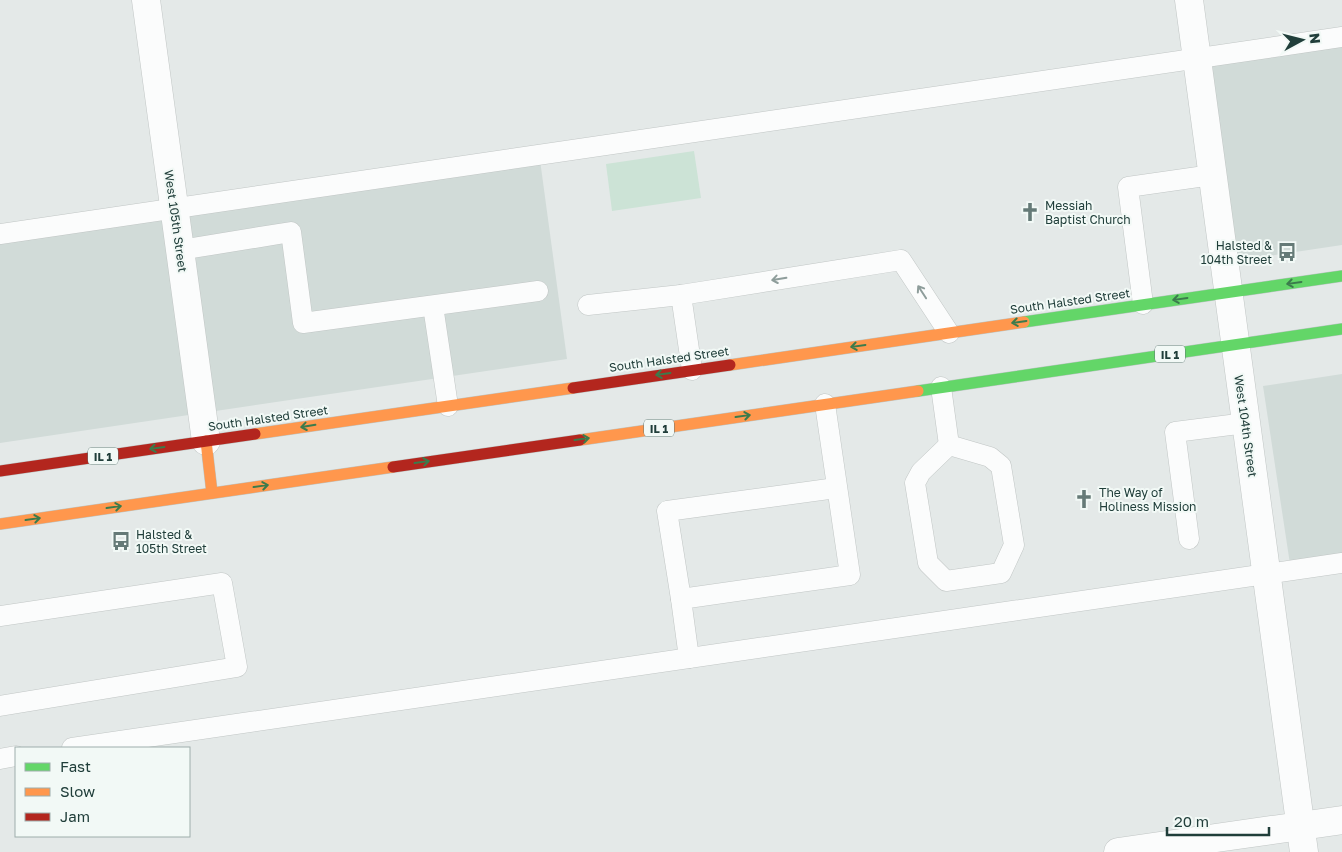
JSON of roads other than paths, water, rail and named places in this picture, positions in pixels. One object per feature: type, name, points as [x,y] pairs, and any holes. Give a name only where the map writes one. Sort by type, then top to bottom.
[{"type":"main road","name":"South Halsted Street","points":[[0,471],[1342,276]]},
{"type":"main road","name":"IL 1","points":[[0,524],[1342,329]]},
{"type":"main road","points":[[206,441],[212,492]]},
{"type":"street","name":"West 105th Street","points":[[146,0],[206,441]]},
{"type":"street","name":"West 104th Street","points":[[1189,0],[1304,852]]},
{"type":"street","points":[[1118,852],[1342,820]]},
{"type":"lane","points":[[0,234],[1342,37]]},
{"type":"lane","points":[[1143,304],[1128,187],[1212,175]]},
{"type":"lane","points":[[180,250],[291,232],[303,324],[538,291]]},
{"type":"lane","points":[[588,305],[681,295],[901,260],[949,333]]},
{"type":"lane","points":[[681,295],[692,370]]},
{"type":"lane","points":[[433,306],[448,406]]},
{"type":"lane","points":[[941,387],[948,445]]},
{"type":"lane","points":[[681,599],[850,575],[825,404]]},
{"type":"lane","points":[[1189,539],[1175,432],[1246,423]]},
{"type":"lane","points":[[948,445],[990,457],[1001,466],[1014,545],[1002,573],[946,581],[928,563],[915,483],[921,472],[948,445]]},
{"type":"lane","points":[[689,658],[667,511],[836,488]]},
{"type":"lane","points":[[79,747],[1342,563]]},
{"type":"lane","points":[[0,616],[222,583],[237,667],[0,706]]},
{"type":"lane","points":[[0,759],[15,756]]},
{"type":"place","name":"Messiah Baptist Church","points":[[1030,212]]},
{"type":"place","name":"Halsted & 104th Street","points":[[1287,252]]},
{"type":"place","name":"The Way of Holiness Mission","points":[[1084,499]]},
{"type":"place","name":"Halsted & 105th Street","points":[[121,541]]}]
